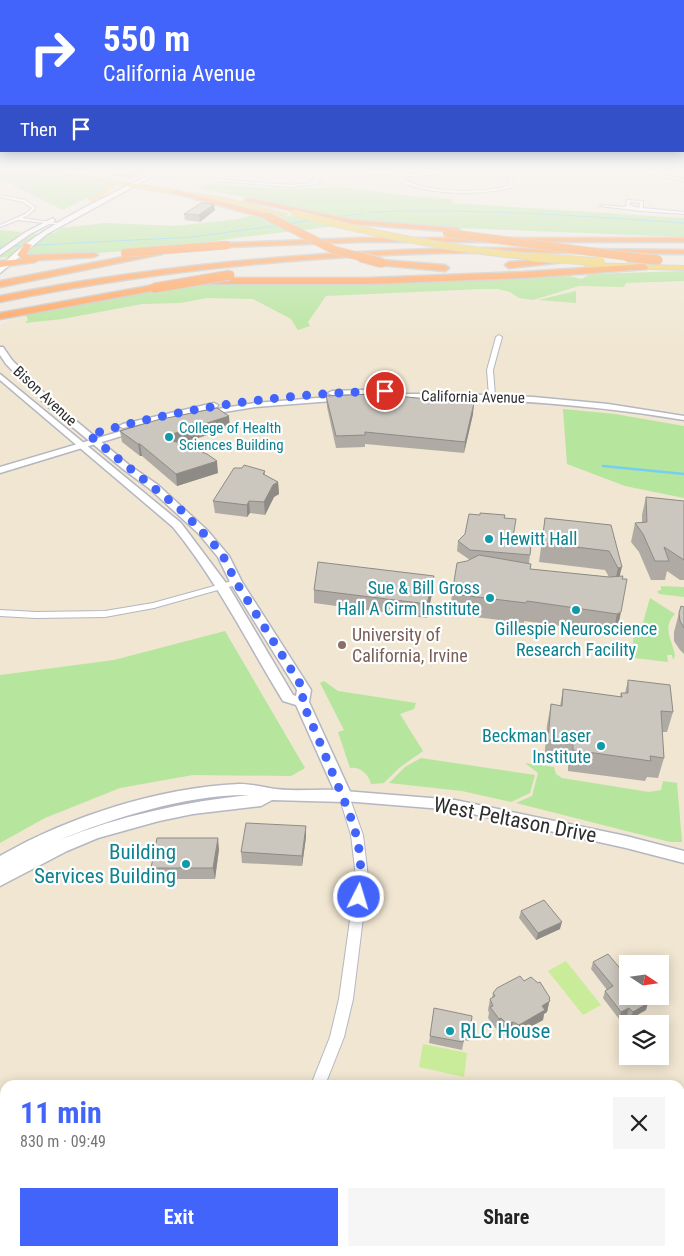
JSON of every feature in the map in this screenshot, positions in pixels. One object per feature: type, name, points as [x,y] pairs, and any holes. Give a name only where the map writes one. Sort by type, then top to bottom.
[{"type":"highway","points":[[294,230],[334,250],[382,263],[436,268],[499,266],[631,254],[684,253]]},
{"type":"highway","points":[[327,230],[388,230],[447,233],[606,255],[684,262]]},
{"type":"highway","points":[[445,230],[684,239]]},
{"type":"highway","points":[[0,285],[152,253],[254,237],[317,231]]},
{"type":"highway","points":[[28,245],[22,255],[23,257],[33,259],[227,245],[360,240],[684,239]]},
{"type":"highway","points":[[218,255],[304,247],[430,240]]},
{"type":"highway","points":[[2,298],[131,277],[227,265],[345,255],[433,252],[684,253]]},
{"type":"highway","points":[[0,316],[307,263],[433,252]]},
{"type":"highway","points":[[6,262],[80,256]]},
{"type":"highway","points":[[0,285],[156,262]]},
{"type":"highway","points":[[2,298],[87,288],[173,282],[367,281],[523,275],[644,267]]},
{"type":"main road","points":[[0,253],[34,230]]},
{"type":"main road","points":[[28,245],[30,237],[42,230]]},
{"type":"main road","points":[[0,271],[6,262],[52,230]]},
{"type":"main road","points":[[339,230],[428,249],[508,259],[589,265],[684,268]]},
{"type":"main road","points":[[353,230],[435,246],[512,256],[601,262],[684,262]]},
{"type":"main road","name":"Bison Avenue","points":[[0,349],[32,387],[85,439]]},
{"type":"main road","name":"Bison Avenue","points":[[0,376],[85,439]]},
{"type":"main road","points":[[0,864],[56,834],[110,814],[145,805],[217,792],[242,790],[263,791],[269,794],[344,796],[302,702],[304,690],[217,549],[180,509],[85,439]]},
{"type":"main road","points":[[85,439],[178,525],[200,551],[288,698],[302,702]]},
{"type":"main road","points":[[0,879],[56,848],[127,822],[194,807],[261,800],[269,794]]},
{"type":"street","points":[[492,393],[490,370],[499,338]]},
{"type":"street","name":"California Avenue","points":[[0,463],[178,412],[286,396],[399,390],[492,393],[586,397],[684,412]]},
{"type":"street","name":"California Avenue","points":[[492,393],[581,402],[684,418]]},
{"type":"street","name":"California Avenue","points":[[0,470],[85,439]]},
{"type":"street","points":[[0,613],[36,615],[105,614],[148,607],[236,582]]},
{"type":"street","points":[[320,1080],[337,1036],[346,999],[362,877],[357,835],[344,796]]},
{"type":"street","name":"West Peltason Drive","points":[[344,796],[454,805],[626,842],[684,857]]},
{"type":"shaded area","name":"University of California, Irvine","points":[[684,273],[684,1080],[0,1080],[0,327],[13,318],[146,294],[584,279]]},
{"type":"green space","points":[[0,230],[22,232],[18,235],[54,233],[59,230],[306,230],[171,248],[67,255],[26,254],[0,258]]},
{"type":"green space","points":[[498,230],[684,230],[684,237]]},
{"type":"green space","points":[[684,271],[684,281],[626,283],[624,287],[579,286],[533,300],[519,298],[510,292],[498,289],[326,296],[308,322],[310,326],[298,330],[291,319],[253,299],[207,298],[181,303],[142,304],[62,319],[25,323],[28,320],[26,315],[192,284],[340,285],[565,275],[582,279],[589,274]]},
{"type":"green space","points":[[576,291],[576,303],[538,300]]},
{"type":"green space","points":[[563,409],[615,414],[684,426],[684,498],[625,486],[567,464]]},
{"type":"green space","points":[[661,586],[684,587],[684,597],[659,594],[657,591],[661,590]]},
{"type":"green space","points":[[650,598],[675,614],[671,619],[668,629],[675,656],[673,660],[672,655],[667,655],[668,662],[634,658],[633,639],[642,626]]},
{"type":"green space","points":[[225,631],[305,768],[291,776],[193,775],[120,788],[45,818],[0,843],[0,675],[114,660]]},
{"type":"green space","points":[[324,681],[338,691],[416,703],[414,709],[400,714],[423,751],[399,768],[384,783],[371,784],[363,771],[357,768],[350,768],[338,732],[344,730],[320,683]]},
{"type":"green space","points":[[421,758],[535,775],[530,793],[511,802],[462,791],[389,783],[405,767]]},
{"type":"green space","points":[[525,763],[554,767],[556,774],[562,778],[649,792],[661,790],[663,781],[677,783],[682,842],[670,842],[516,803],[532,796],[538,773]]},
{"type":"green space","points":[[566,961],[601,1005],[583,1015],[548,971]]},
{"type":"green space","points":[[423,1044],[467,1053],[464,1077],[419,1067]]},
{"type":"building","points":[[373,394],[474,403],[465,442],[365,432],[365,435],[336,436],[326,396]]},
{"type":"building","points":[[217,408],[229,416],[163,437],[207,454],[217,461],[176,474],[140,444],[120,431],[157,420]]},
{"type":"building","points":[[244,465],[265,471],[263,474],[278,482],[273,485],[264,502],[249,501],[247,505],[213,501],[234,468],[242,468]]},
{"type":"building","points":[[646,497],[684,501],[684,560],[664,547],[669,561],[655,561],[643,534],[635,523],[647,522]]},
{"type":"building","name":"Hewitt Hall","points":[[480,513],[505,515],[504,518],[516,519],[512,543],[531,545],[530,555],[470,550],[458,541],[465,534],[469,514],[480,515]]},
{"type":"building","points":[[545,518],[611,525],[622,567],[618,568],[609,551],[542,543]]},
{"type":"building","points":[[479,555],[531,564],[530,569],[609,577],[623,576],[622,579],[627,579],[621,612],[617,614],[527,601],[526,603],[452,594],[457,563],[467,561]]},
{"type":"building","points":[[318,562],[434,576],[427,604],[314,590]]},
{"type":"building","points":[[681,606],[684,607],[684,628],[680,621],[679,613]]},
{"type":"building","name":"Beckman Laser Institute","points":[[628,680],[670,685],[673,712],[661,711],[664,758],[650,756],[651,761],[573,750],[573,744],[548,740],[551,704],[562,706],[563,689],[622,697],[621,693],[628,693]]},
{"type":"building","points":[[246,823],[306,826],[302,856],[241,852]]},
{"type":"building","points":[[157,838],[218,838],[213,868],[151,868]]},
{"type":"building","points":[[544,900],[562,922],[538,933],[521,911]]},
{"type":"building","points":[[608,954],[619,967],[619,1005],[645,1005],[633,1012],[629,1008],[621,1012],[605,991],[613,986],[593,962]]},
{"type":"building","points":[[520,976],[524,981],[531,977],[538,983],[540,982],[550,1001],[542,1006],[545,1010],[519,1025],[513,1022],[507,1024],[501,1018],[499,1019],[490,1007],[493,1006],[490,999],[495,996],[493,993],[497,988]]},
{"type":"building","name":"RLC House","points":[[434,1008],[472,1016],[470,1034],[465,1033],[463,1042],[430,1036]]},
{"type":"waterway","points":[[0,247],[193,237],[247,230]]},
{"type":"waterway","points":[[603,466],[684,474]]},
{"type":"place","name":"College of Health Sciences Building","points":[[169,437]]},
{"type":"place","name":"Hewitt Hall","points":[[489,539]]},
{"type":"place","name":"Sue & Bill Gross Hall A Cirm Institute","points":[[490,598]]},
{"type":"place","name":"Gillespie Neuroscience Research Facility","points":[[576,610]]},
{"type":"place","name":"University of California, Irvine","points":[[342,645]]},
{"type":"place","name":"Beckman Laser Institute","points":[[601,746]]},
{"type":"place","name":"Building Services Building","points":[[186,864]]},
{"type":"place","name":"RLC House","points":[[450,1031]]},
{"type":"route","points":[[359,897],[362,877],[357,835],[344,796],[302,702],[304,690],[236,582],[223,556],[212,542],[180,509],[89,435],[178,412],[247,400],[331,393],[385,391]]}]
